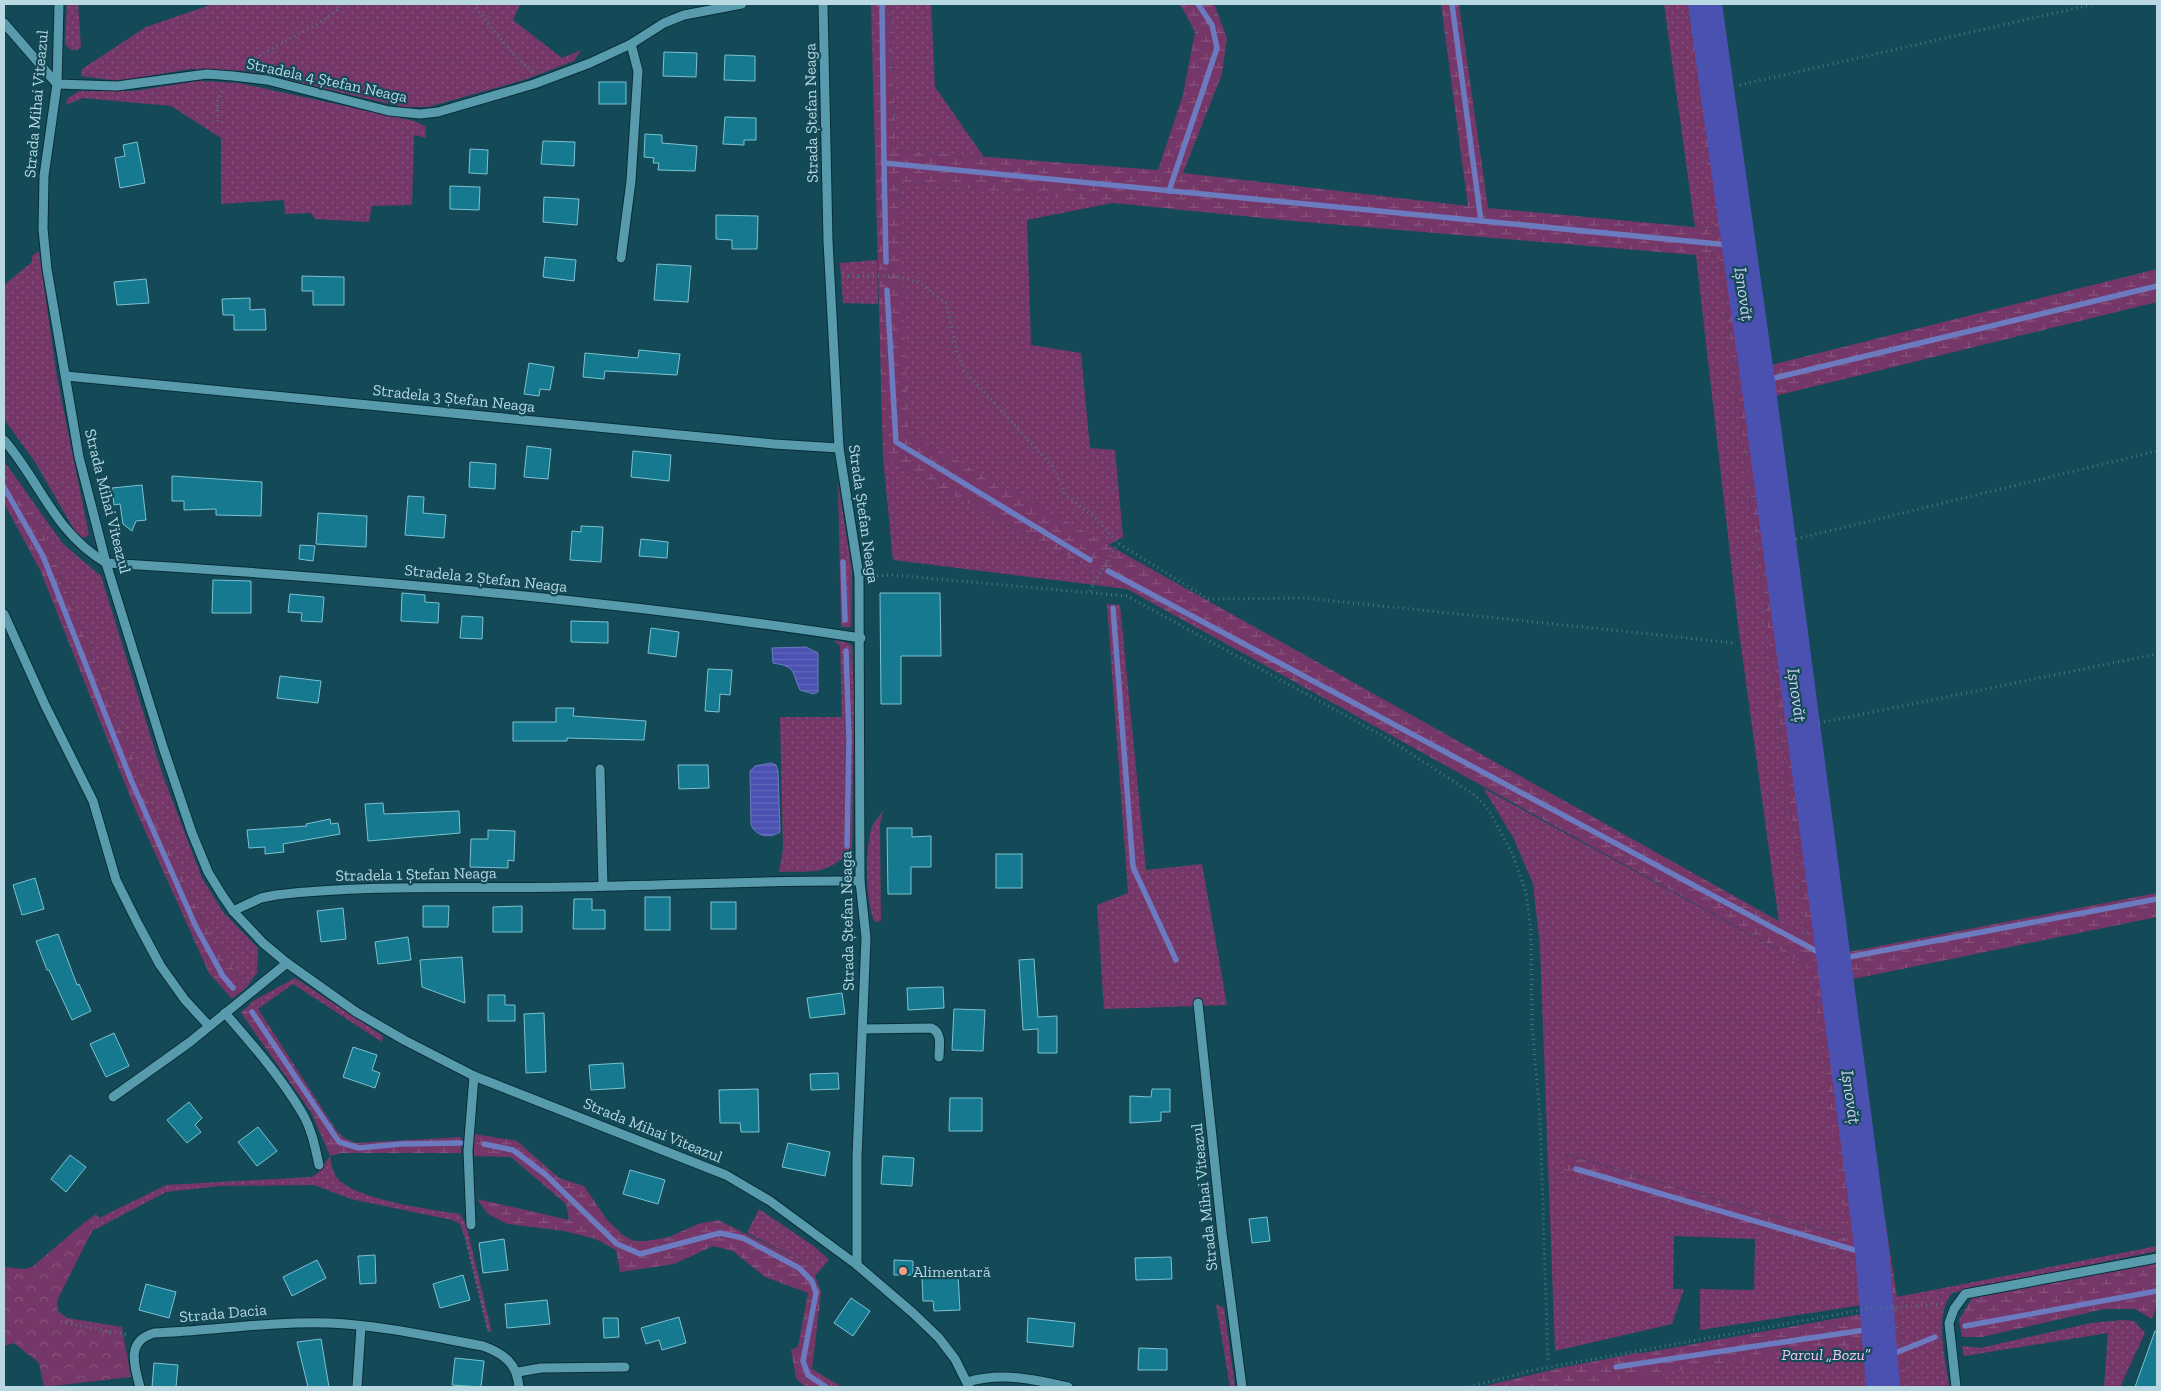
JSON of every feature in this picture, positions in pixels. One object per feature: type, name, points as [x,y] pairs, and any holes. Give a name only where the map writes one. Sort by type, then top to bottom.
[{"type":"street","name":"Strada Mihai Viteazul","points":[[60,4],[56,84],[44,176],[43,229],[47,268],[79,457],[106,563],[192,833],[208,872],[233,911],[263,943],[287,963],[356,1012],[474,1076],[726,1175],[770,1201],[857,1265],[913,1313],[939,1338],[955,1359],[968,1384],[985,1377],[1009,1376],[1068,1387]]},
{"type":"street","name":"Stradela 4 Ștefan Neaga","points":[[56,84],[117,86],[207,74],[267,80],[389,111],[420,114],[438,112],[590,63],[631,44],[664,23],[684,15],[742,4]]},
{"type":"street","name":"Strada Ștefan Neaga","points":[[823,4],[830,276],[839,448],[859,576],[861,638],[860,881],[866,938],[857,1157],[857,1265]]},
{"type":"street","points":[[4,23],[56,84]]},
{"type":"street","points":[[621,258],[631,181],[638,71],[631,44]]},
{"type":"street","name":"Stradela 3 Ștefan Neaga","points":[[66,376],[764,443],[839,448]]},
{"type":"street","points":[[4,440],[71,537],[87,552],[106,563]]},
{"type":"street","name":"Stradela 2 Ștefan Neaga","points":[[106,563],[298,574],[497,593],[740,620],[861,638]]},
{"type":"street","points":[[4,614],[45,705],[93,802],[116,880],[160,965],[185,1000],[209,1026]]},
{"type":"street","points":[[600,768],[603,886]]},
{"type":"street","name":"Stradela 1 Ștefan Neaga","points":[[233,911],[261,898],[292,893],[376,888],[603,886],[775,880],[860,881]]},
{"type":"street","points":[[112,1097],[190,1042],[287,963]]},
{"type":"street","name":"Strada Mihai Viteazul","points":[[1198,1003],[1222,1233],[1242,1387]]},
{"type":"street","points":[[226,1014],[257,1049],[301,1111],[311,1133],[319,1165]]},
{"type":"street","points":[[863,1028],[931,1028],[937,1031],[939,1035],[939,1057]]},
{"type":"street","points":[[471,1224],[468,1152],[474,1076]]},
{"type":"street","points":[[1956,1387],[1949,1323],[1954,1309],[1965,1294],[2157,1258]]},
{"type":"street","name":"Strada Dacia","points":[[137,1341],[144,1336],[154,1333],[274,1323],[330,1323],[490,1348],[508,1361],[518,1372]]},
{"type":"street","points":[[358,1387],[360,1327]]},
{"type":"street","points":[[137,1341],[134,1352],[140,1387]]},
{"type":"street","points":[[519,1387],[518,1372],[541,1368],[625,1367]]},
{"type":"path","points":[[218,121],[217,102],[240,66],[324,20],[345,4]]},
{"type":"path","points":[[472,4],[516,57],[542,80]]},
{"type":"path","points":[[1740,85],[2094,4]]},
{"type":"path","points":[[830,276],[895,276],[918,282],[946,303],[964,370],[1052,466],[1066,495],[1094,517],[1118,543],[1208,599],[1305,598],[1735,643]]},
{"type":"path","points":[[1796,539],[2157,451]]},
{"type":"path","points":[[1090,591],[1118,543]]},
{"type":"path","points":[[859,576],[892,575],[1090,591],[1127,596],[1385,737],[1476,794],[1488,809],[1512,854],[1523,884],[1531,931],[1532,1025],[1540,1117],[1548,1361]]},
{"type":"path","points":[[1819,723],[2157,654]]},
{"type":"path","points":[[465,1234],[489,1328],[490,1348]]},
{"type":"path","points":[[1469,1387],[1534,1370],[1867,1309],[1900,1307]]},
{"type":"path","points":[[61,1322],[128,1334],[137,1341]]},
{"type":"green space","points":[[67,4],[78,4],[81,46],[78,50],[71,50],[65,44]]},
{"type":"green space","points":[[213,4],[520,4],[513,20],[562,58],[581,50],[574,61],[524,80],[428,107],[403,107],[247,71],[190,69],[118,81],[81,76],[82,69],[146,27]]},
{"type":"green space","points":[[871,4],[890,4],[896,150],[1158,170],[1183,95],[1195,32],[1180,4],[1214,4],[1227,38],[1222,74],[1183,173],[1468,206],[1441,4],[1459,4],[1488,208],[1715,229],[1687,4],[1721,4],[1771,365],[2157,269],[2157,302],[1775,396],[1843,953],[2157,893],[2157,917],[1848,980],[1897,1297],[1907,1387],[1864,1387],[1859,1345],[1565,1387],[1481,1387],[1560,1368],[1867,1313],[1869,1304],[1855,1257],[1563,1172],[1565,1154],[1848,1238],[1811,968],[1127,589],[883,457]],"holes":[[[898,181],[1282,220],[1719,257],[1807,937],[909,433]]]},
{"type":"green space","points":[[890,4],[931,4],[935,87],[984,157],[896,150]]},
{"type":"green space","points":[[1664,4],[1687,4],[1716,229],[1695,227]]},
{"type":"green space","points":[[198,81],[239,83],[414,121],[425,126],[426,138],[414,135],[412,205],[372,206],[369,222],[315,219],[311,213],[285,214],[284,200],[221,204],[221,138],[171,106],[83,98],[66,105],[68,98],[79,91],[133,91]]},
{"type":"green space","points":[[898,181],[1117,202],[1027,220],[1031,345],[1081,353],[1090,448],[1115,450],[1123,537],[1108,545],[908,433]]},
{"type":"green space","points":[[39,251],[57,378],[89,535],[84,538],[76,533],[35,462],[4,419],[4,285],[32,262],[32,256]]},
{"type":"green space","points":[[1696,255],[1719,257],[1807,937],[1779,922],[1739,632]]},
{"type":"green space","points":[[877,260],[878,304],[843,303],[840,263]]},
{"type":"green space","points":[[883,457],[1127,589],[893,560]]},
{"type":"green space","points":[[4,461],[63,544],[101,576],[163,776],[202,878],[223,912],[258,948],[257,973],[246,988],[201,917],[166,841],[39,522],[4,474]]},
{"type":"green space","points":[[4,474],[39,522],[166,841],[201,917],[246,988],[232,999],[209,973],[133,804],[40,570],[4,503]]},
{"type":"green space","points":[[838,482],[852,571],[851,627],[841,627]]},
{"type":"green space","points":[[1107,604],[1120,605],[1146,870],[1202,864],[1227,1005],[1104,1009],[1097,905],[1128,893]]},
{"type":"green space","points":[[834,640],[848,643],[852,646],[854,701],[852,850],[826,868],[810,871],[779,872],[783,850],[780,717],[842,717],[840,646]]},
{"type":"green space","points":[[1483,788],[1811,968],[1849,1238],[1566,1154],[1564,1172],[1855,1257],[1869,1304],[1700,1330],[1700,1289],[1754,1290],[1755,1239],[1674,1236],[1673,1289],[1684,1289],[1672,1324],[1555,1351],[1540,946],[1533,884],[1513,837]]},
{"type":"green space","points":[[883,811],[880,825],[881,921],[875,922],[869,902],[867,875],[868,847],[872,827]]},
{"type":"green space","points":[[295,978],[383,1036],[382,1042],[293,984],[258,1009],[253,1001]]},
{"type":"green space","points":[[253,1001],[336,1130],[344,1138],[356,1143],[461,1137],[461,1153],[342,1153],[330,1156],[311,1112],[241,1013]]},
{"type":"green space","points":[[474,1134],[517,1141],[559,1178],[584,1186],[607,1220],[623,1235],[634,1241],[669,1237],[698,1224],[718,1220],[805,1263],[815,1276],[821,1293],[812,1369],[842,1387],[805,1387],[796,1378],[791,1350],[798,1347],[808,1293],[765,1277],[733,1251],[713,1246],[674,1264],[620,1272],[616,1250],[596,1239],[564,1231],[507,1224],[488,1214],[477,1199],[569,1220],[566,1204],[511,1157],[474,1156]]},
{"type":"green space","points":[[330,1156],[335,1175],[343,1183],[356,1191],[392,1202],[460,1214],[466,1224],[492,1333],[487,1328],[465,1238],[460,1224],[452,1220],[351,1199],[314,1185],[220,1186],[166,1192],[92,1231],[85,1222],[96,1214],[99,1218],[166,1185],[311,1177],[317,1174]]},
{"type":"green space","points":[[759,1209],[815,1247],[829,1260],[815,1276],[805,1263],[747,1233]]},
{"type":"green space","points":[[85,1222],[92,1231],[57,1301],[58,1311],[67,1318],[122,1327],[131,1377],[44,1387],[39,1363],[14,1343],[4,1346],[4,1267],[24,1269],[32,1267]]},
{"type":"green space","points":[[2157,1246],[2157,1251],[1952,1293],[1946,1302],[1942,1325],[1949,1387],[1907,1387],[1897,1297]]},
{"type":"green space","points":[[2157,1263],[2157,1306],[2152,1319],[2135,1309],[2104,1309],[1982,1337],[1962,1337],[1959,1320],[1972,1298]]},
{"type":"green space","points":[[1216,1304],[1224,1308],[1235,1387],[1230,1387]]},
{"type":"green space","points":[[2122,1320],[2134,1321],[2145,1333],[2120,1387],[2104,1387],[2108,1333],[1964,1356],[1962,1346],[1980,1348],[2091,1323]]},
{"type":"green space","name":"Parcul „Bozu”","points":[[1859,1345],[1864,1387],[1481,1387],[1560,1368],[1636,1353]]},
{"type":"green space","points":[[1662,1373],[1665,1387],[1565,1387]]},
{"type":"shaded area","points":[[806,647],[818,653],[818,692],[814,694],[800,690],[790,668],[773,663],[772,648]]},
{"type":"shaded area","points":[[771,763],[776,765],[778,771],[780,832],[767,836],[756,832],[751,825],[750,771],[755,766]]},
{"type":"building","points":[[664,52],[697,53],[696,77],[663,76]]},
{"type":"building","points":[[725,55],[755,56],[755,81],[724,80]]},
{"type":"building","points":[[599,82],[626,82],[626,104],[599,104]]},
{"type":"building","points":[[725,117],[756,118],[756,140],[744,140],[744,145],[723,144]]},
{"type":"building","points":[[645,134],[662,135],[662,143],[697,146],[695,171],[658,170],[659,163],[653,163],[654,158],[644,157]]},
{"type":"building","points":[[543,141],[575,142],[574,166],[541,164]]},
{"type":"building","points":[[137,142],[145,183],[120,188],[115,158],[125,156],[123,145]]},
{"type":"building","points":[[470,149],[488,150],[487,174],[469,173]]},
{"type":"building","points":[[450,186],[480,187],[479,210],[450,209]]},
{"type":"building","points":[[544,197],[579,199],[577,225],[543,222]]},
{"type":"building","points":[[716,215],[758,216],[757,249],[732,249],[732,240],[716,239]]},
{"type":"building","points":[[545,257],[576,260],[574,281],[543,277]]},
{"type":"building","points":[[657,264],[691,266],[688,302],[654,300]]},
{"type":"building","points":[[302,276],[344,277],[344,305],[313,305],[313,291],[302,291]]},
{"type":"building","points":[[146,279],[149,303],[117,305],[114,282]]},
{"type":"building","points":[[250,298],[250,310],[265,309],[266,330],[234,330],[234,315],[223,315],[222,299]]},
{"type":"building","points":[[639,350],[680,354],[677,375],[605,371],[604,379],[583,377],[585,353],[638,358]]},
{"type":"building","points":[[529,363],[554,367],[550,390],[540,389],[539,396],[524,394]]},
{"type":"building","points":[[527,446],[551,449],[548,479],[524,477]]},
{"type":"building","points":[[633,451],[671,455],[669,481],[631,477]]},
{"type":"building","points":[[470,462],[496,464],[495,489],[469,487]]},
{"type":"building","points":[[172,476],[262,482],[261,516],[216,515],[216,509],[184,510],[184,501],[172,501]]},
{"type":"building","points":[[142,485],[146,520],[136,521],[132,531],[123,524],[120,504],[114,505],[112,488]]},
{"type":"building","points":[[408,496],[424,497],[423,513],[446,515],[444,538],[405,535]]},
{"type":"building","points":[[318,513],[367,516],[366,547],[316,544]]},
{"type":"building","points":[[581,526],[603,527],[601,562],[570,560],[572,531],[581,532]]},
{"type":"building","points":[[641,539],[668,542],[667,558],[639,556]]},
{"type":"building","points":[[300,545],[315,546],[313,561],[299,559]]},
{"type":"building","points":[[213,580],[251,581],[251,613],[212,613]]},
{"type":"building","points":[[402,593],[425,595],[425,602],[439,603],[438,623],[401,621]]},
{"type":"building","points":[[880,593],[940,593],[941,656],[901,656],[901,704],[881,704]]},
{"type":"building","points":[[290,594],[324,597],[322,622],[301,621],[302,613],[288,612]]},
{"type":"building","points":[[462,616],[483,617],[482,639],[460,638]]},
{"type":"building","points":[[571,621],[608,622],[608,643],[571,642]]},
{"type":"building","points":[[651,628],[679,632],[676,657],[648,653]]},
{"type":"building","points":[[708,669],[732,670],[730,695],[720,694],[719,712],[705,711]]},
{"type":"building","points":[[280,676],[321,681],[318,703],[277,698]]},
{"type":"building","points":[[556,708],[574,708],[573,716],[646,721],[644,740],[567,738],[567,741],[513,741],[513,722],[556,722]]},
{"type":"building","points":[[678,765],[708,765],[709,788],[679,789]]},
{"type":"building","points":[[383,803],[384,814],[459,811],[460,833],[368,841],[365,804]]},
{"type":"building","points":[[330,819],[331,824],[338,823],[340,834],[283,844],[284,852],[265,854],[265,847],[249,848],[247,830],[307,826],[306,824]]},
{"type":"building","points":[[887,828],[912,828],[912,837],[931,836],[931,867],[911,867],[911,894],[888,894]]},
{"type":"building","points":[[488,830],[515,831],[514,861],[508,860],[508,868],[470,867],[471,839],[488,839]]},
{"type":"building","points":[[996,854],[1022,854],[1022,888],[996,888]]},
{"type":"building","points":[[35,878],[44,909],[22,915],[13,885]]},
{"type":"building","points":[[645,897],[670,897],[670,930],[645,930]]},
{"type":"building","points":[[574,899],[592,899],[592,910],[605,910],[605,929],[573,929]]},
{"type":"building","points":[[711,902],[736,902],[736,929],[711,929]]},
{"type":"building","points":[[423,906],[449,906],[448,927],[423,927]]},
{"type":"building","points":[[522,906],[522,932],[493,932],[493,907]]},
{"type":"building","points":[[343,908],[346,939],[321,942],[317,911]]},
{"type":"building","points":[[58,934],[77,985],[79,984],[91,1011],[72,1020],[49,970],[47,970],[36,941]]},
{"type":"building","points":[[408,937],[411,960],[378,964],[375,942]]},
{"type":"building","points":[[462,957],[465,1003],[422,987],[420,960]]},
{"type":"building","points":[[1034,959],[1038,1017],[1057,1016],[1057,1053],[1038,1053],[1038,1029],[1023,1030],[1019,960]]},
{"type":"building","points":[[943,987],[944,1008],[908,1010],[907,988]]},
{"type":"building","points":[[842,993],[845,1014],[810,1018],[807,998]]},
{"type":"building","points":[[488,995],[505,995],[505,1005],[515,1005],[515,1021],[488,1021]]},
{"type":"building","points":[[954,1009],[985,1010],[983,1051],[952,1050]]},
{"type":"building","points":[[544,1013],[546,1072],[526,1073],[524,1014]]},
{"type":"building","points":[[114,1033],[129,1066],[106,1077],[90,1044]]},
{"type":"building","points":[[353,1047],[377,1055],[372,1070],[380,1073],[375,1088],[343,1077]]},
{"type":"building","points":[[623,1063],[625,1088],[591,1090],[589,1065]]},
{"type":"building","points":[[838,1073],[839,1089],[811,1090],[810,1074]]},
{"type":"building","points":[[758,1089],[759,1132],[741,1132],[740,1123],[720,1123],[719,1090]]},
{"type":"building","points":[[1152,1089],[1170,1089],[1170,1112],[1161,1112],[1161,1121],[1130,1123],[1130,1096],[1151,1097]]},
{"type":"building","points":[[950,1098],[982,1098],[982,1131],[949,1131]]},
{"type":"building","points":[[189,1102],[202,1118],[195,1125],[201,1132],[187,1143],[167,1120]]},
{"type":"building","points":[[258,1127],[277,1151],[257,1166],[238,1142]]},
{"type":"building","points":[[788,1143],[830,1152],[825,1176],[782,1167]]},
{"type":"building","points":[[70,1155],[86,1167],[66,1192],[51,1179]]},
{"type":"building","points":[[883,1156],[914,1158],[912,1186],[881,1184]]},
{"type":"building","points":[[630,1170],[665,1180],[658,1204],[623,1194]]},
{"type":"building","points":[[1267,1217],[1270,1241],[1252,1243],[1249,1219]]},
{"type":"building","points":[[504,1239],[508,1270],[483,1273],[479,1243]]},
{"type":"building","points":[[375,1255],[376,1283],[360,1284],[358,1256]]},
{"type":"building","points":[[1171,1257],[1172,1279],[1136,1280],[1135,1258]]},
{"type":"building","points":[[317,1260],[326,1278],[292,1296],[283,1277]]},
{"type":"building","points":[[894,1260],[913,1261],[913,1275],[894,1275]]},
{"type":"building","points":[[463,1275],[470,1300],[440,1308],[433,1284]]},
{"type":"building","points":[[958,1275],[960,1310],[934,1311],[933,1301],[923,1301],[922,1277]]},
{"type":"building","points":[[146,1284],[176,1292],[169,1318],[139,1310]]},
{"type":"building","points":[[851,1298],[870,1311],[853,1336],[834,1323]]},
{"type":"building","points":[[547,1300],[550,1324],[507,1328],[505,1304]]},
{"type":"building","points":[[679,1317],[686,1343],[662,1350],[659,1340],[646,1344],[641,1328]]},
{"type":"building","points":[[603,1318],[618,1318],[619,1337],[604,1338]]},
{"type":"building","points":[[1028,1318],[1075,1323],[1073,1347],[1027,1342]]},
{"type":"building","points":[[2155,1331],[2157,1331],[2157,1387],[2135,1387]]},
{"type":"building","points":[[321,1339],[329,1387],[308,1387],[297,1342]]},
{"type":"building","points":[[1139,1348],[1167,1349],[1167,1370],[1138,1370]]},
{"type":"building","points":[[455,1358],[484,1361],[481,1387],[452,1385]]},
{"type":"building","points":[[154,1363],[178,1365],[176,1387],[152,1387]]},
{"type":"waterway","points":[[882,4],[884,163],[1739,246]]},
{"type":"waterway","points":[[1169,191],[1217,48],[1212,25],[1198,4]]},
{"type":"waterway","points":[[1452,4],[1481,221]]},
{"type":"waterway","name":"Ișnovăț","points":[[1705,4],[1758,382],[1872,1251],[1883,1387]]},
{"type":"waterway","points":[[884,163],[886,262]]},
{"type":"waterway","points":[[1758,382],[2157,286]]},
{"type":"waterway","points":[[887,290],[896,442],[1090,560]]},
{"type":"waterway","points":[[4,487],[43,556],[131,780],[196,927],[223,976],[233,988]]},
{"type":"waterway","points":[[843,562],[845,620]]},
{"type":"waterway","points":[[1108,571],[1833,960],[2157,899]]},
{"type":"waterway","points":[[1113,608],[1133,867],[1176,960]]},
{"type":"waterway","points":[[846,651],[849,738],[847,846]]},
{"type":"waterway","points":[[252,1012],[339,1142],[359,1148],[401,1144],[461,1143]]},
{"type":"waterway","points":[[484,1144],[513,1150],[546,1175],[617,1244],[640,1254],[720,1233],[743,1238],[799,1268],[812,1281],[816,1293],[803,1361],[808,1375],[826,1387]]},
{"type":"waterway","points":[[1576,1169],[1872,1255]]},
{"type":"waterway","points":[[1965,1326],[2157,1291]]},
{"type":"waterway","points":[[1616,1367],[1878,1328]]},
{"type":"waterway","points":[[1880,1359],[1935,1337]]},
{"type":"place","name":"Alimentară","points":[[903,1271]]}]
